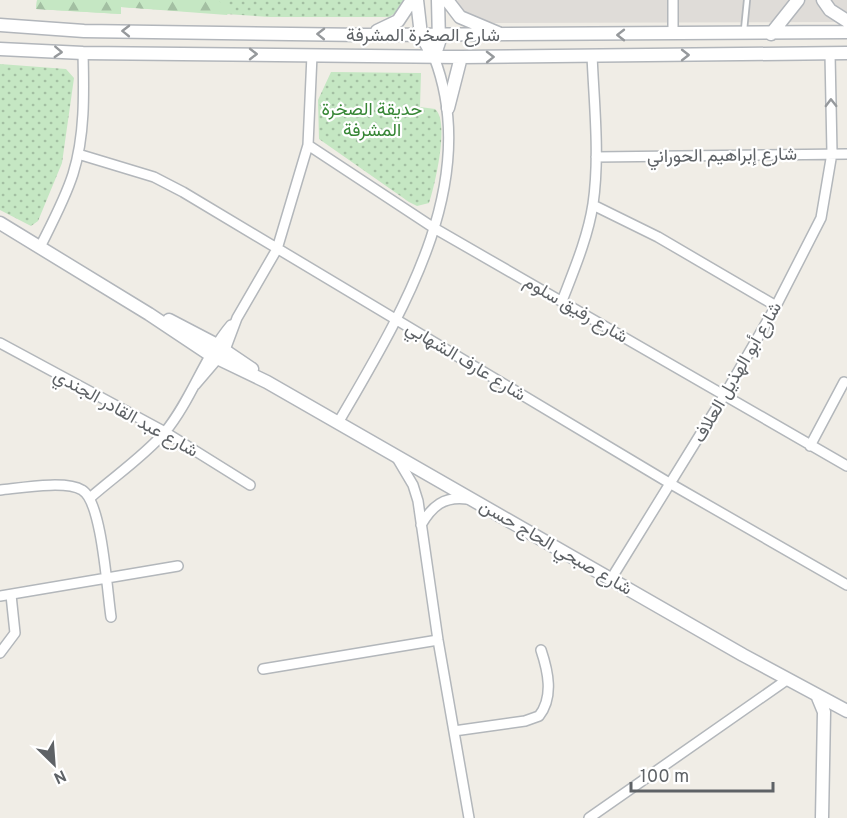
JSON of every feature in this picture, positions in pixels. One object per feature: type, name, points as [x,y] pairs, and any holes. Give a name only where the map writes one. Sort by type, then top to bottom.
[{"type":"main road","points":[[364,35],[387,28],[398,21],[412,0]]},
{"type":"main road","points":[[417,0],[421,35],[434,57]]},
{"type":"main road","points":[[434,57],[439,35],[438,0]]},
{"type":"main road","points":[[447,0],[460,17],[504,35]]},
{"type":"main road","points":[[771,33],[798,0]]},
{"type":"main road","points":[[823,0],[830,10],[847,21]]},
{"type":"main road","name":"شارع الصخرة المشرفة","points":[[0,25],[84,31],[364,35],[847,32]]},
{"type":"main road","name":"شارع الصخرة المشرفة","points":[[0,49],[83,53],[434,57],[847,53]]},
{"type":"main road","points":[[448,108],[461,57]]},
{"type":"main road","name":"شارع صبحي الحاج حسن","points":[[0,223],[149,314],[397,457],[847,711]]},
{"type":"main road","points":[[817,695],[824,712],[822,818]]},
{"type":"street","points":[[673,0],[673,34]]},
{"type":"street","points":[[40,247],[64,197],[78,154],[84,94],[83,53]]},
{"type":"street","name":"شارع أبو الهذيل العلاف","points":[[611,579],[724,396],[776,306],[821,218],[832,153],[830,54]]},
{"type":"street","points":[[91,497],[165,432],[217,352],[277,249],[308,145],[312,55]]},
{"type":"street","points":[[562,301],[588,228],[593,205],[596,157],[592,55]]},
{"type":"street","points":[[338,423],[397,320],[434,228],[449,147],[448,108],[434,57]]},
{"type":"street","name":"شارع رفيق سلوم","points":[[308,145],[434,228],[847,466]]},
{"type":"street","name":"شارع عارف الشهابي","points":[[78,154],[154,177],[847,585]]},
{"type":"street","name":"شارع إبراهيم الحوراني","points":[[596,157],[847,154]]},
{"type":"street","points":[[593,205],[658,237],[776,306]]},
{"type":"street","name":"شارع عبد القادر الجندي","points":[[0,343],[165,432],[250,485]]},
{"type":"street","points":[[810,446],[844,382]]},
{"type":"street","points":[[397,457],[416,492],[438,640],[469,818]]},
{"type":"street","points":[[0,490],[68,486],[81,488],[91,497],[97,515],[111,617]]},
{"type":"street","points":[[421,525],[439,503],[456,498],[475,499]]},
{"type":"street","points":[[0,596],[178,566]]},
{"type":"street","points":[[0,653],[15,633],[11,595]]},
{"type":"street","points":[[263,669],[438,640]]},
{"type":"street","points":[[454,731],[525,721],[539,716],[545,709],[548,698],[546,666],[541,650]]},
{"type":"street","points":[[589,818],[788,679]]},
{"type":"lane","points":[[744,34],[747,0]]},
{"type":"shaded area","points":[[457,0],[847,0],[847,22],[494,23],[464,14]]},
{"type":"green space","points":[[37,0],[404,0],[397,12],[389,17],[269,17],[121,7],[121,14],[36,9]]},
{"type":"green space","points":[[37,0],[217,0],[231,9],[227,15],[121,7],[121,14],[36,9]]},
{"type":"green space","points":[[0,64],[66,69],[74,78],[62,163],[38,221],[31,226],[0,210]]},
{"type":"green space","name":"حديقة الصخرة المشرفة","points":[[331,72],[421,73],[420,107],[435,109],[441,126],[440,154],[429,203],[417,206],[409,202],[319,139],[318,100]]}]
